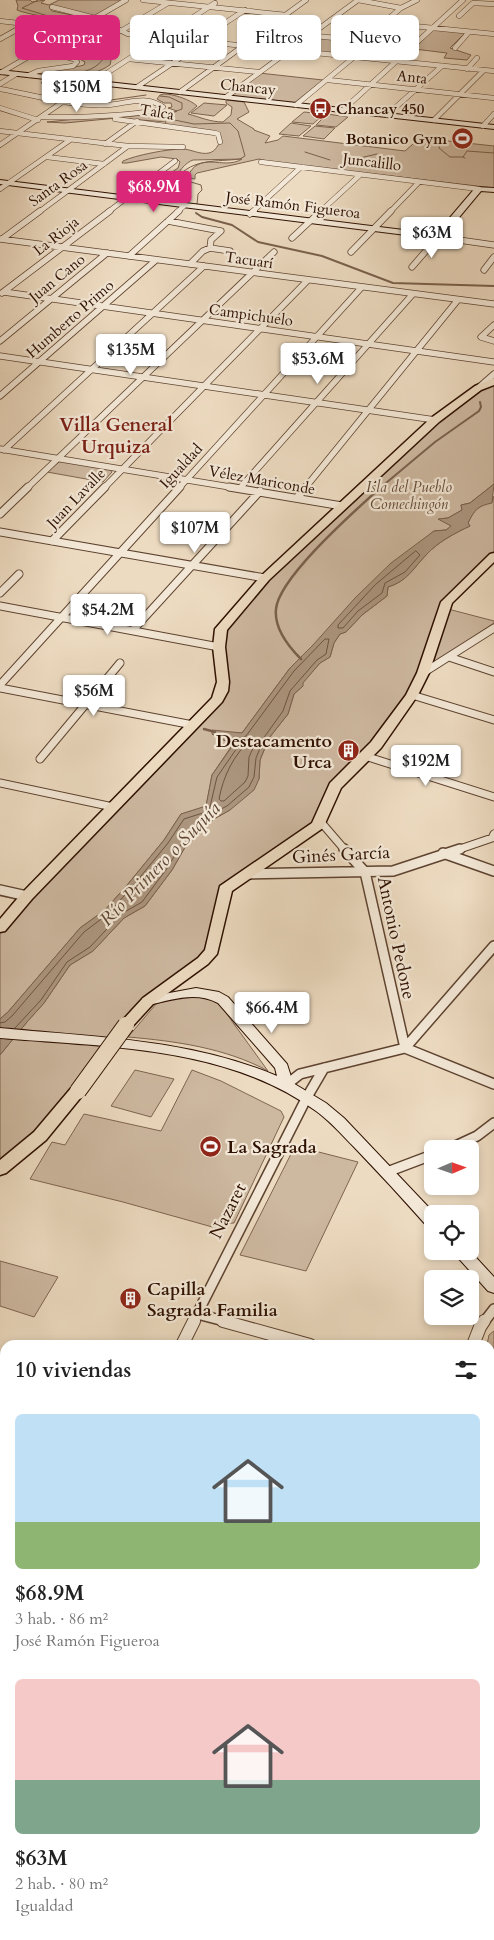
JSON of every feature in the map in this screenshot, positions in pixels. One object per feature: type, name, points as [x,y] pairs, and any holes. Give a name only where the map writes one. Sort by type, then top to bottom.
[{"type":"main road","name":"Chancay","points":[[1,72],[494,127]]},
{"type":"main road","name":"José Ramón Figueroa","points":[[0,182],[438,238]]},
{"type":"main road","name":"Juncalillo","points":[[479,189],[494,190]]},
{"type":"main road","points":[[438,238],[479,189]]},
{"type":"main road","points":[[0,928],[27,896],[218,699],[223,691],[224,682],[218,637],[225,623],[265,578],[435,420],[478,388],[494,381]]},
{"type":"main road","points":[[0,1169],[40,1136],[78,1091],[126,1025],[148,1001],[203,961],[212,951],[226,889],[314,829],[320,822],[335,786],[376,745],[412,695],[423,673],[447,602],[494,556]]},
{"type":"main road","points":[[148,1001],[187,992],[200,991],[215,994],[223,1000],[282,1068],[286,1085]]},
{"type":"main road","points":[[0,1033],[167,1050],[205,1057],[249,1070],[286,1085],[307,1097],[334,1117],[424,1212]]},
{"type":"main road","points":[[468,1260],[494,1287]]},
{"type":"street","points":[[99,15],[126,0]]},
{"type":"street","points":[[143,0],[286,15],[306,0]]},
{"type":"street","points":[[321,26],[358,0],[401,8]]},
{"type":"street","points":[[393,15],[401,8],[417,0]]},
{"type":"street","points":[[343,110],[398,62],[463,0]]},
{"type":"street","points":[[458,16],[473,3],[493,1]]},
{"type":"street","points":[[121,31],[168,2]]},
{"type":"street","points":[[196,15],[215,3]]},
{"type":"street","points":[[52,7],[83,15]]},
{"type":"street","points":[[227,22],[245,10]]},
{"type":"street","points":[[0,21],[15,23]]},
{"type":"street","points":[[0,33],[15,25]]},
{"type":"street","points":[[419,27],[494,34]]},
{"type":"street","points":[[0,39],[15,31]]},
{"type":"street","points":[[121,31],[130,34]]},
{"type":"street","points":[[455,48],[469,32]]},
{"type":"street","points":[[180,92],[237,52]]},
{"type":"street","points":[[467,69],[477,58]]},
{"type":"street","points":[[93,82],[129,59],[258,72]]},
{"type":"street","points":[[1,72],[22,60]]},
{"type":"street","points":[[29,75],[38,71],[73,66],[77,62],[75,60]]},
{"type":"street","points":[[137,87],[177,60]]},
{"type":"street","points":[[226,97],[274,60]]},
{"type":"street","points":[[296,104],[351,60]]},
{"type":"street","points":[[380,60],[494,71]]},
{"type":"street","points":[[387,115],[442,66]]},
{"type":"street","points":[[434,120],[484,70]]},
{"type":"street","points":[[0,84],[16,74]]},
{"type":"street","name":"Anta","points":[[328,80],[494,98]]},
{"type":"street","points":[[0,89],[64,101],[102,105],[149,99],[162,90]]},
{"type":"street","name":"Talca","points":[[38,120],[120,113],[147,113],[162,109],[163,106],[161,104],[149,99]]},
{"type":"street","points":[[0,145],[64,101]]},
{"type":"street","name":"Talca","points":[[0,108],[48,124]]},
{"type":"street","points":[[483,126],[494,114]]},
{"type":"street","name":"Talca","points":[[79,123],[117,119],[215,133]]},
{"type":"street","points":[[105,144],[137,121]]},
{"type":"street","points":[[0,131],[105,144],[183,147]]},
{"type":"street","points":[[215,133],[218,135],[220,142]]},
{"type":"street","points":[[0,189],[70,140]]},
{"type":"street","name":"Santa Rosa","points":[[1,239],[128,146]]},
{"type":"street","points":[[47,157],[104,164]]},
{"type":"street","name":"La Rioja","points":[[2,293],[175,161]]},
{"type":"street","name":"Juncalillo","points":[[261,162],[479,189]]},
{"type":"street","points":[[250,214],[300,167]]},
{"type":"street","points":[[292,238],[360,174]]},
{"type":"street","points":[[350,252],[419,182]]},
{"type":"street","points":[[129,256],[184,206]]},
{"type":"street","points":[[168,221],[220,230],[211,240],[210,248]]},
{"type":"street","points":[[412,267],[438,238]]},
{"type":"street","name":"José Ramón Figueroa","points":[[438,238],[494,245]]},
{"type":"street","name":"Tacuarí","points":[[1,239],[457,301],[494,304]]},
{"type":"street","points":[[190,264],[210,248],[230,250]]},
{"type":"street","points":[[0,514],[274,252]]},
{"type":"street","name":"Juan Cano","points":[[0,341],[107,253]]},
{"type":"street","points":[[484,270],[494,257]]},
{"type":"street","name":"Humberto Primo","points":[[0,396],[156,260]]},
{"type":"street","points":[[2,449],[204,266]]},
{"type":"street","name":"Juan Lavalle","points":[[52,541],[307,280]]},
{"type":"street","name":"Igualdad","points":[[0,686],[361,288]]},
{"type":"street","name":"Campichuelo","points":[[2,293],[494,362]]},
{"type":"street","points":[[240,488],[412,295]]},
{"type":"street","points":[[297,498],[457,301]]},
{"type":"street","points":[[494,325],[481,337],[494,341]]},
{"type":"street","points":[[0,356],[435,420]]},
{"type":"street","points":[[478,388],[494,374]]},
{"type":"street","name":"Vélez Mariconde","points":[[2,449],[342,506]]},
{"type":"street","points":[[133,630],[260,492]]},
{"type":"street","points":[[0,532],[265,578]]},
{"type":"street","points":[[0,593],[19,574]]},
{"type":"street","points":[[0,606],[220,647]]},
{"type":"street","points":[[423,673],[494,628]]},
{"type":"street","points":[[449,657],[494,672]]},
{"type":"street","points":[[40,759],[120,663]]},
{"type":"street","points":[[0,686],[193,725]]},
{"type":"street","points":[[412,695],[494,720]]},
{"type":"street","points":[[365,756],[494,797]]},
{"type":"street","points":[[0,783],[113,807]]},
{"type":"street","name":"Antonio Pedone","points":[[320,822],[365,872],[405,1048]]},
{"type":"street","name":"Ginés García","points":[[246,874],[393,871],[493,836]]},
{"type":"street","points":[[443,853],[494,871]]},
{"type":"street","points":[[0,890],[27,896]]},
{"type":"street","points":[[286,1085],[300,1074],[405,1048],[494,946]]},
{"type":"street","points":[[405,1048],[494,1084]]},
{"type":"street","name":"Nazaret","points":[[184,1340],[307,1097],[324,1068]]},
{"type":"street","points":[[468,1140],[494,1124]]},
{"type":"street","points":[[387,1172],[424,1158]]},
{"type":"street","points":[[475,1340],[480,1327],[494,1309]]},
{"type":"street","points":[[197,1314],[292,1340]]},
{"type":"green space","points":[[16,0],[30,0],[32,2],[45,0],[41,3],[49,5],[59,0],[124,0],[99,15],[88,15],[51,6],[49,7],[52,11],[72,15],[35,15],[17,10]]},
{"type":"green space","points":[[433,29],[465,33],[450,48],[471,55],[467,60],[444,58],[447,53],[419,50],[419,44]]},
{"type":"green space","points":[[321,37],[331,38],[331,53],[321,52]]},
{"type":"green space","points":[[82,60],[111,60],[110,65],[86,75],[43,75],[42,73],[84,65],[85,62]]},
{"type":"green space","points":[[259,73],[323,80],[294,103],[230,96]]},
{"type":"green space","points":[[164,94],[182,98],[197,106],[188,114],[218,122],[223,122],[231,115],[232,107],[226,103],[226,100],[244,102],[249,112],[237,119],[254,130],[270,136],[265,143],[278,140],[283,136],[405,151],[420,138],[494,146],[494,188],[270,162],[259,159],[197,173],[195,179],[187,178],[192,169],[198,164],[205,162],[227,163],[242,159],[193,160],[182,169],[177,181],[157,182],[178,168],[180,162],[177,159],[161,157],[127,163],[122,163],[123,161],[176,149],[209,153],[215,150],[220,143],[219,134],[164,125],[166,122],[117,118],[65,123],[47,122],[125,114],[171,114],[177,111],[168,108],[172,107],[171,103],[164,103],[157,99],[160,95]]},
{"type":"green space","points":[[204,103],[227,105],[214,116],[191,113]]},
{"type":"green space","points":[[304,112],[324,114],[313,124],[292,122]]},
{"type":"green space","points":[[327,114],[348,117],[336,127],[316,125]]},
{"type":"green space","points":[[291,123],[311,126],[299,136],[279,134]]},
{"type":"green space","points":[[315,126],[335,128],[324,139],[303,136]]},
{"type":"green space","name":"Isla del Pueblo Comechingón","points":[[494,381],[494,484],[470,503],[461,505],[462,510],[448,518],[439,519],[452,526],[446,530],[434,531],[421,542],[290,668],[242,733],[212,734],[233,744],[212,775],[206,807],[181,814],[164,840],[128,884],[105,910],[80,928],[0,1019],[0,928],[218,699],[225,623],[435,420]]},
{"type":"green space","points":[[60,461],[110,469],[112,472],[103,482],[47,472]]},
{"type":"green space","points":[[494,496],[494,556],[452,597],[412,695],[337,782],[320,821],[229,886],[215,946],[126,1025],[110,1033],[83,1074],[78,1091],[0,1169],[0,1055],[44,1003],[70,965],[93,951],[124,918],[145,906],[172,870],[188,842],[194,839],[214,819],[230,810],[259,779],[260,760],[269,738],[288,714],[294,694],[303,686],[302,683],[320,663],[330,657],[334,643],[340,634],[346,632],[362,615],[387,596],[388,587],[410,574],[436,546],[470,526],[468,523],[472,514],[483,505],[492,502]]},
{"type":"green space","points":[[448,609],[494,621],[494,623],[432,665]]},
{"type":"green space","points":[[196,995],[211,998],[221,1006],[268,1071],[218,1051],[164,1041],[128,1037],[156,1004]]},
{"type":"green space","points":[[135,1070],[174,1079],[151,1117],[111,1106]]},
{"type":"green space","name":"La Sagrada","points":[[192,1070],[221,1081],[281,1111],[284,1117],[234,1223],[218,1224],[216,1228],[30,1179],[52,1142],[65,1145],[84,1114],[161,1131]]},
{"type":"green space","points":[[295,1146],[358,1162],[306,1271],[240,1255]]},
{"type":"green space","points":[[0,1261],[58,1277],[34,1317],[0,1306]]},
{"type":"green space","points":[[494,1331],[494,1340],[488,1340],[489,1335]]},
{"type":"water","name":"Río Primero o Suquía","points":[[494,484],[492,503],[483,505],[475,511],[468,523],[470,526],[436,546],[410,574],[388,587],[387,596],[362,615],[346,632],[340,634],[334,643],[330,657],[320,663],[303,683],[303,686],[294,694],[288,714],[269,738],[260,760],[259,779],[254,790],[230,810],[214,819],[188,842],[172,870],[145,906],[124,918],[93,951],[70,965],[44,1003],[0,1055],[0,1019],[80,928],[105,910],[128,884],[164,840],[181,814],[206,806],[212,775],[233,745],[212,734],[212,730],[242,733],[290,668],[355,598],[391,563],[434,531],[446,530],[451,526],[438,519],[448,518],[462,510],[461,505],[470,503]]},
{"type":"waterway","points":[[38,0],[22,8],[74,24],[86,31],[63,48],[104,58],[99,64],[86,71],[50,75]]},
{"type":"waterway","points":[[44,79],[41,83],[46,87],[96,100],[146,95]]},
{"type":"waterway","points":[[160,96],[169,97],[182,103],[182,109],[160,117],[194,124],[230,123],[238,131],[245,156],[240,159],[198,164],[190,167],[177,178],[201,185],[202,190],[198,194],[197,204]]},
{"type":"waterway","points":[[440,142],[439,148],[450,157],[463,157]]},
{"type":"waterway","points":[[463,157],[467,151],[494,153]]},
{"type":"waterway","points":[[305,152],[330,160]]},
{"type":"waterway","points":[[351,160],[377,154]]},
{"type":"waterway","points":[[196,213],[202,217],[232,225],[258,242],[322,256],[393,283],[494,286]]},
{"type":"waterway","points":[[380,488],[435,442],[479,411],[481,407],[480,402]]},
{"type":"waterway","points":[[301,659],[291,648],[277,623],[276,609],[280,596],[304,562],[381,487]]},
{"type":"waterway","points":[[204,729],[215,732]]},
{"type":"place","name":"Chancay 450","points":[[320,109]]},
{"type":"place","name":"Botanico Gym","points":[[463,139]]},
{"type":"place","name":"Destacamento Urca","points":[[348,751]]},
{"type":"place","name":"La Sagrada","points":[[211,1147]]},
{"type":"place","name":"Capilla Sagrada Familia","points":[[131,1299]]},
{"type":"district","name":"Villa General Urquiza","points":[[116,436]]}]
